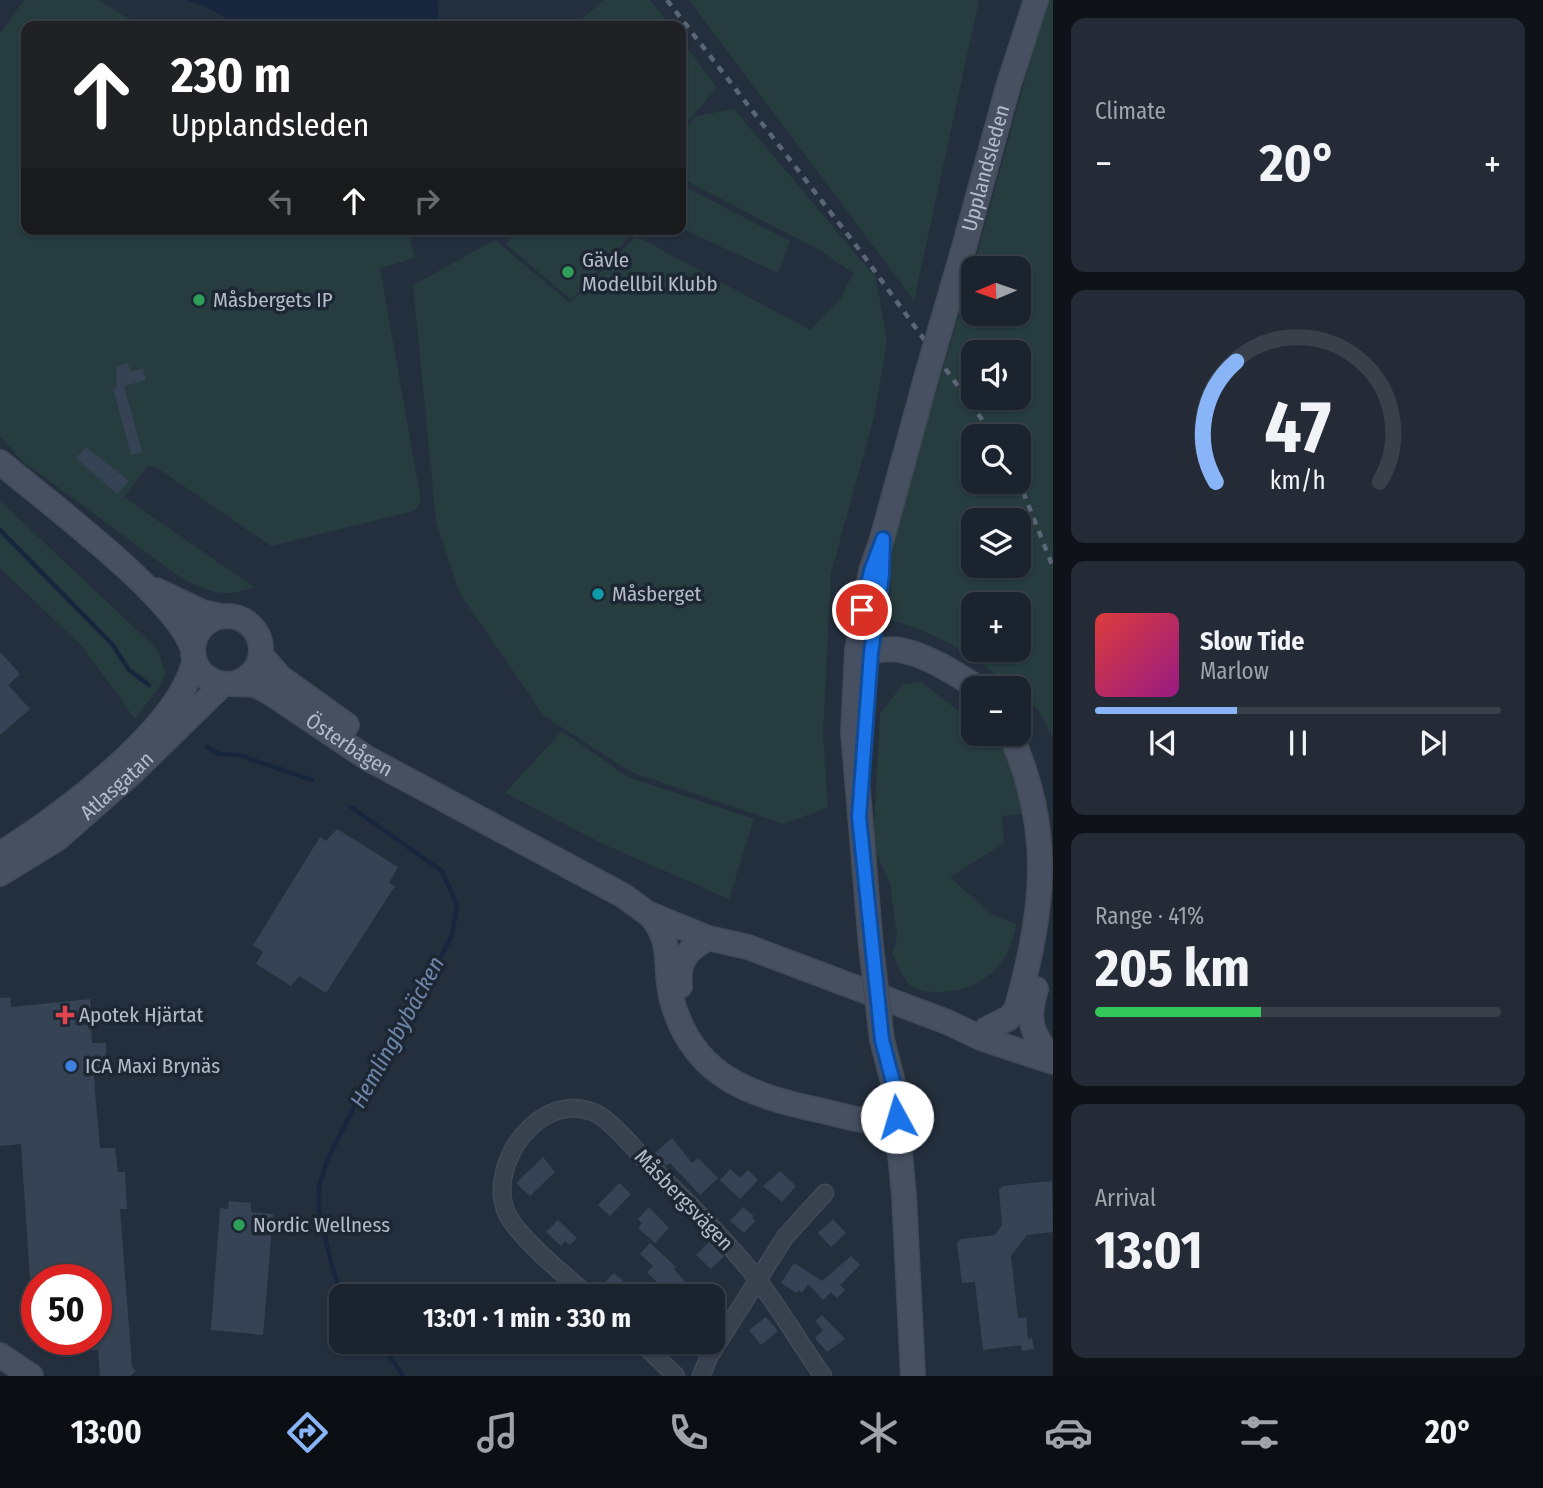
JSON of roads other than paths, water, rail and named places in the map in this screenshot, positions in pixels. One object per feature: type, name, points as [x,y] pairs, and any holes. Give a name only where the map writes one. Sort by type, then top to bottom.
[{"type":"main road","name":"Upplandsleden","points":[[913,1376],[904,1230],[859,817],[864,652],[882,574],[883,539],[1008,87],[1036,0]]},
{"type":"main road","points":[[0,461],[144,584],[176,617],[187,632],[194,655],[210,681],[228,684],[255,670],[261,656],[260,639],[251,626],[232,616],[221,617],[202,612],[144,584]]},
{"type":"main road","points":[[194,655],[202,627],[221,617]]},
{"type":"main road","points":[[864,652],[886,649],[909,652],[961,679]]},
{"type":"main road","points":[[864,652],[886,662],[929,672],[961,691]]},
{"type":"main road","name":"Atlasgatan","points":[[0,854],[47,825],[115,767],[158,723],[182,691],[194,655]]},
{"type":"main road","name":"Österbågen","points":[[261,656],[280,677],[466,812]]},
{"type":"main road","name":"Atlasgatan","points":[[0,874],[57,839],[228,684]]},
{"type":"main road","name":"Österbågen","points":[[228,684],[255,685],[269,692],[368,758],[624,896],[647,913],[708,938],[748,947]]},
{"type":"main road","points":[[987,1029],[1009,1018],[1016,1010],[1051,879],[1052,853],[1047,805],[1029,762],[1019,746]]},
{"type":"main road","points":[[1030,746],[1053,793]]},
{"type":"main road","name":"Österbågen","points":[[624,896],[651,903],[712,928],[748,947],[947,1022],[983,1039],[1050,1055]]},
{"type":"main road","points":[[647,913],[666,938],[672,1003],[683,1029],[711,1067],[731,1082],[772,1100],[864,1120],[891,1117]]},
{"type":"main road","points":[[1050,1055],[1031,1026],[1030,1013],[1053,918]]},
{"type":"main road","points":[[708,938],[689,948],[679,976],[682,1000],[692,1025],[719,1059],[756,1084],[775,1090],[871,1105],[891,1117]]},
{"type":"main road","name":"Österbågen","points":[[947,1022],[987,1029],[1050,1055]]},
{"type":"main road","points":[[0,1355],[31,1376]]},
{"type":"street","name":"Måsbergsvägen","points":[[576,1284],[522,1234],[505,1211],[501,1176],[531,1125],[560,1109],[594,1112],[650,1164],[758,1280],[823,1376]]},
{"type":"street","points":[[701,1376],[709,1357],[786,1237],[825,1193]]},
{"type":"street","points":[[653,1354],[676,1376]]},
{"type":"water","points":[[186,0],[438,0],[439,21],[231,21],[206,7]]},
{"type":"waterway","name":"Hemlingbybäcken","points":[[0,530],[112,644],[129,670],[149,685]]},
{"type":"waterway","name":"Hemlingbybäcken","points":[[207,747],[219,754],[239,755],[312,780]]},
{"type":"waterway","name":"Hemlingbybäcken","points":[[338,1284],[319,1210],[319,1186],[328,1158],[356,1103],[415,1006],[452,935],[457,905],[442,871],[351,807]]},
{"type":"waterway","name":"Hemlingbybäcken","points":[[389,1354],[403,1376]]},
{"type":"railway","points":[[667,0],[683,21]]},
{"type":"railway","points":[[686,25],[858,248],[985,424]]},
{"type":"railway","points":[[1024,494],[1053,567]]},
{"type":"place","name":"Gävle Modellbil Klubb","points":[[568,272]]},
{"type":"place","name":"Måsbergets IP","points":[[199,300]]},
{"type":"place","name":"Måsberget","points":[[598,594]]},
{"type":"place","name":"Apotek Hjärtat","points":[[65,1015]]},
{"type":"place","name":"ICA Maxi Brynäs","points":[[71,1066]]},
{"type":"place","name":"Nordic Wellness","points":[[239,1225]]}]
